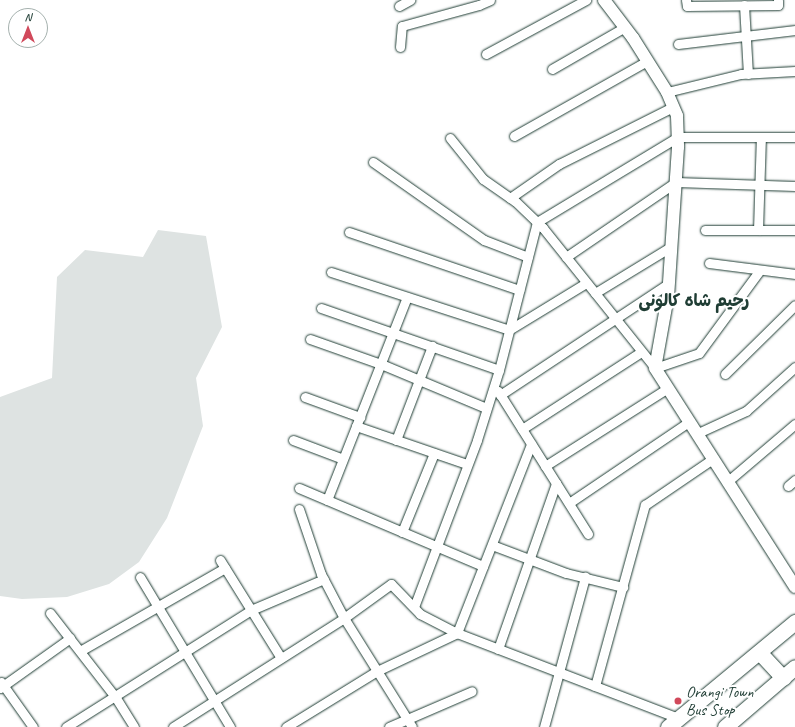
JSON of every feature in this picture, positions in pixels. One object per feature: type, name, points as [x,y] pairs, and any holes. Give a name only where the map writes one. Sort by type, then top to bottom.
[{"type":"main road","points":[[673,723],[760,653],[795,622]]},
{"type":"main road","points":[[760,653],[783,678]]},
{"type":"main road","points":[[725,727],[795,667]]},
{"type":"street","points":[[399,6],[410,0]]},
{"type":"street","points":[[400,47],[402,26],[479,6],[490,0]]},
{"type":"street","points":[[486,54],[586,0]]},
{"type":"street","points":[[604,0],[647,60],[667,92],[673,107],[678,137],[669,283],[655,368]]},
{"type":"street","points":[[686,0],[687,6],[778,5],[778,0]]},
{"type":"street","points":[[744,5],[748,74]]},
{"type":"street","points":[[552,69],[624,27]]},
{"type":"street","points":[[678,44],[795,30]]},
{"type":"street","points":[[514,136],[647,60]]},
{"type":"street","points":[[667,92],[748,74],[795,71]]},
{"type":"street","points":[[510,198],[559,164],[673,107]]},
{"type":"street","points":[[414,607],[467,464],[499,370],[537,222],[678,137],[795,137]]},
{"type":"street","points":[[758,230],[761,137]]},
{"type":"street","points":[[450,138],[483,179],[510,198],[537,222],[655,368],[714,458],[795,587]]},
{"type":"street","points":[[373,162],[484,240],[528,257]]},
{"type":"street","points":[[566,257],[676,182],[795,186]]},
{"type":"street","points":[[705,230],[795,230]]},
{"type":"street","points":[[349,232],[519,290]]},
{"type":"street","points":[[595,293],[672,246]]},
{"type":"street","points":[[709,263],[795,274]]},
{"type":"street","points":[[655,368],[699,352],[760,270]]},
{"type":"street","points":[[331,272],[509,330],[586,282]]},
{"type":"street","points":[[500,395],[669,283]]},
{"type":"street","points":[[327,500],[407,297]]},
{"type":"street","points":[[725,374],[795,305]]},
{"type":"street","points":[[321,308],[499,370]]},
{"type":"street","points":[[310,339],[381,364],[486,408]]},
{"type":"street","points":[[396,440],[432,346]]},
{"type":"street","points":[[522,429],[641,352]]},
{"type":"street","points":[[698,433],[746,411],[795,367]]},
{"type":"street","points":[[494,385],[588,534]]},
{"type":"street","points":[[545,466],[668,388]]},
{"type":"street","points":[[305,397],[396,440],[467,464]]},
{"type":"street","points":[[569,503],[690,421]]},
{"type":"street","points":[[728,481],[795,424]]},
{"type":"street","points":[[293,440],[343,459]]},
{"type":"street","points":[[286,727],[377,671],[457,633],[532,444]]},
{"type":"street","points":[[402,532],[434,453]]},
{"type":"street","points":[[596,686],[645,506],[714,458]]},
{"type":"street","points":[[498,649],[556,483]]},
{"type":"street","points":[[299,488],[483,566]]},
{"type":"street","points":[[299,509],[324,579],[344,618],[412,727]]},
{"type":"street","points":[[492,545],[585,577],[623,587]]},
{"type":"street","points":[[80,651],[158,606],[222,564],[281,658]]},
{"type":"street","points":[[140,577],[230,727]]},
{"type":"street","points":[[544,727],[585,577]]},
{"type":"street","points":[[66,727],[251,610],[324,579]]},
{"type":"street","points":[[173,727],[344,618],[391,584],[420,614],[457,633],[596,686],[673,723]]},
{"type":"street","points":[[50,613],[115,696],[134,727]]},
{"type":"street","points":[[33,727],[1,685],[70,638]]},
{"type":"street","points":[[389,727],[472,692]]},
{"type":"shaded area","points":[[158,230],[206,236],[222,327],[196,378],[203,426],[167,518],[139,562],[109,584],[67,597],[22,599],[0,596],[0,397],[52,378],[57,277],[85,250],[143,257]]},
{"type":"place","name":"Orangi Town Bus Stop","points":[[678,701]]},
{"type":"district","name":"رحیم شاہ کالونی","points":[[694,301]]}]
